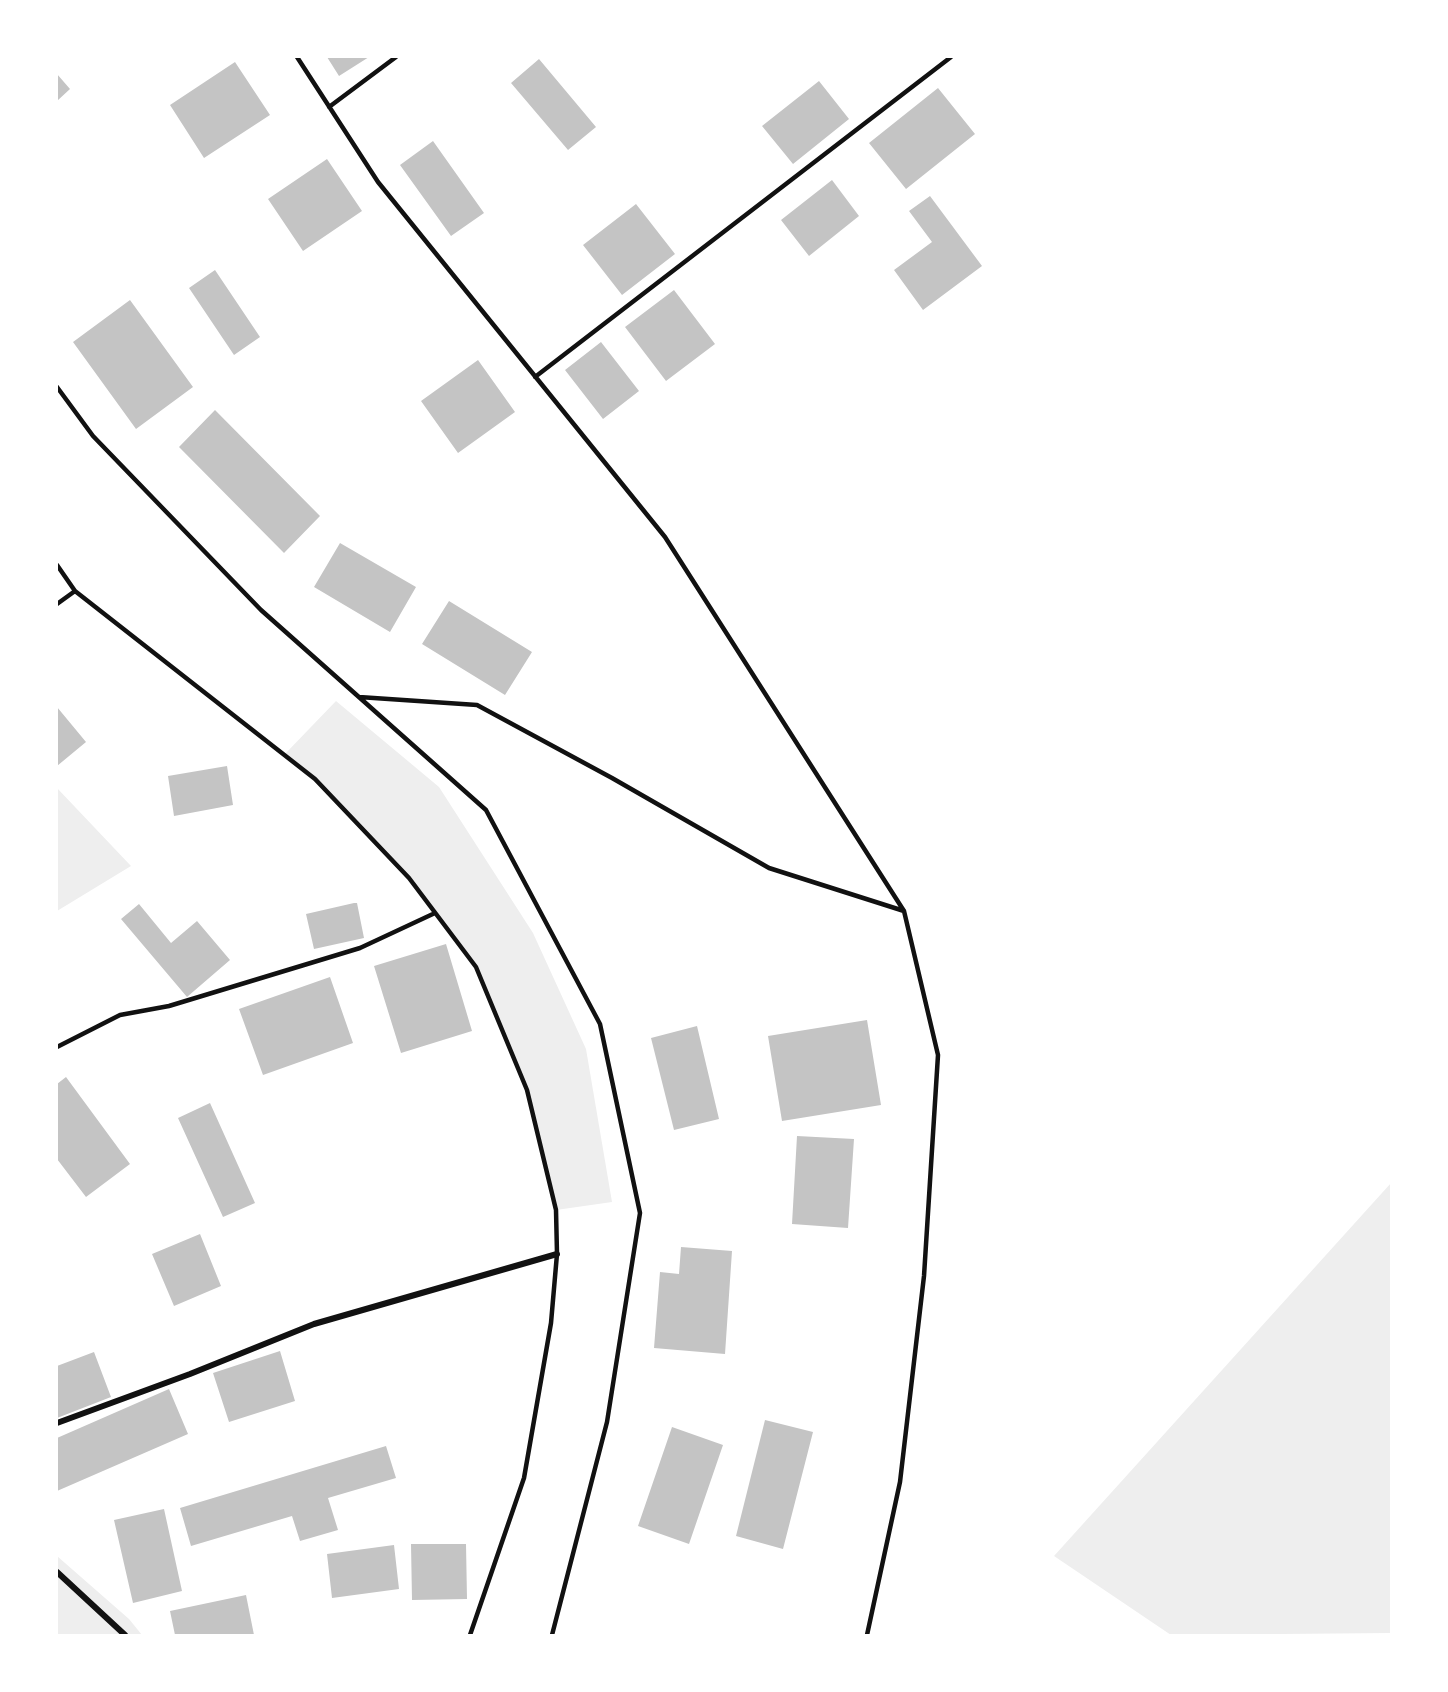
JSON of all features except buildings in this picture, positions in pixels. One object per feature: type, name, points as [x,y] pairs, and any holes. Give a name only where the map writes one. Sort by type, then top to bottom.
[{"type":"street","points":[[57,1423],[190,1374],[314,1324],[556,1254]]},
{"type":"street","points":[[57,1572],[125,1635]]},
{"type":"lane","points":[[297,57],[378,183],[665,537],[904,911],[938,1054],[924,1276],[900,1482],[867,1635]]},
{"type":"lane","points":[[329,107],[396,57]]},
{"type":"lane","points":[[535,377],[951,57]]},
{"type":"lane","points":[[57,387],[93,436],[253,602],[486,810],[600,1024],[640,1214],[607,1422],[552,1635]]},
{"type":"lane","points":[[57,565],[75,591],[315,779],[409,878],[476,967],[527,1090],[556,1210],[556,1254],[551,1323],[524,1478],[470,1635]]},
{"type":"lane","points":[[57,604],[75,591]]},
{"type":"lane","points":[[359,697],[477,705],[769,867],[904,911]]},
{"type":"lane","points":[[57,1047],[120,1016],[169,1006],[360,948],[435,913]]},
{"type":"shaded area","points":[[336,701],[439,787],[533,933],[586,1049],[612,1202],[556,1210],[527,1090],[476,967],[409,878],[315,779],[284,755]]},
{"type":"shaded area","points":[[57,788],[131,866],[57,911]]},
{"type":"shaded area","points":[[1391,1183],[1391,1633],[1171,1635],[1054,1556]]},
{"type":"shaded area","points":[[57,1556],[129,1619],[142,1635],[57,1635]]}]
